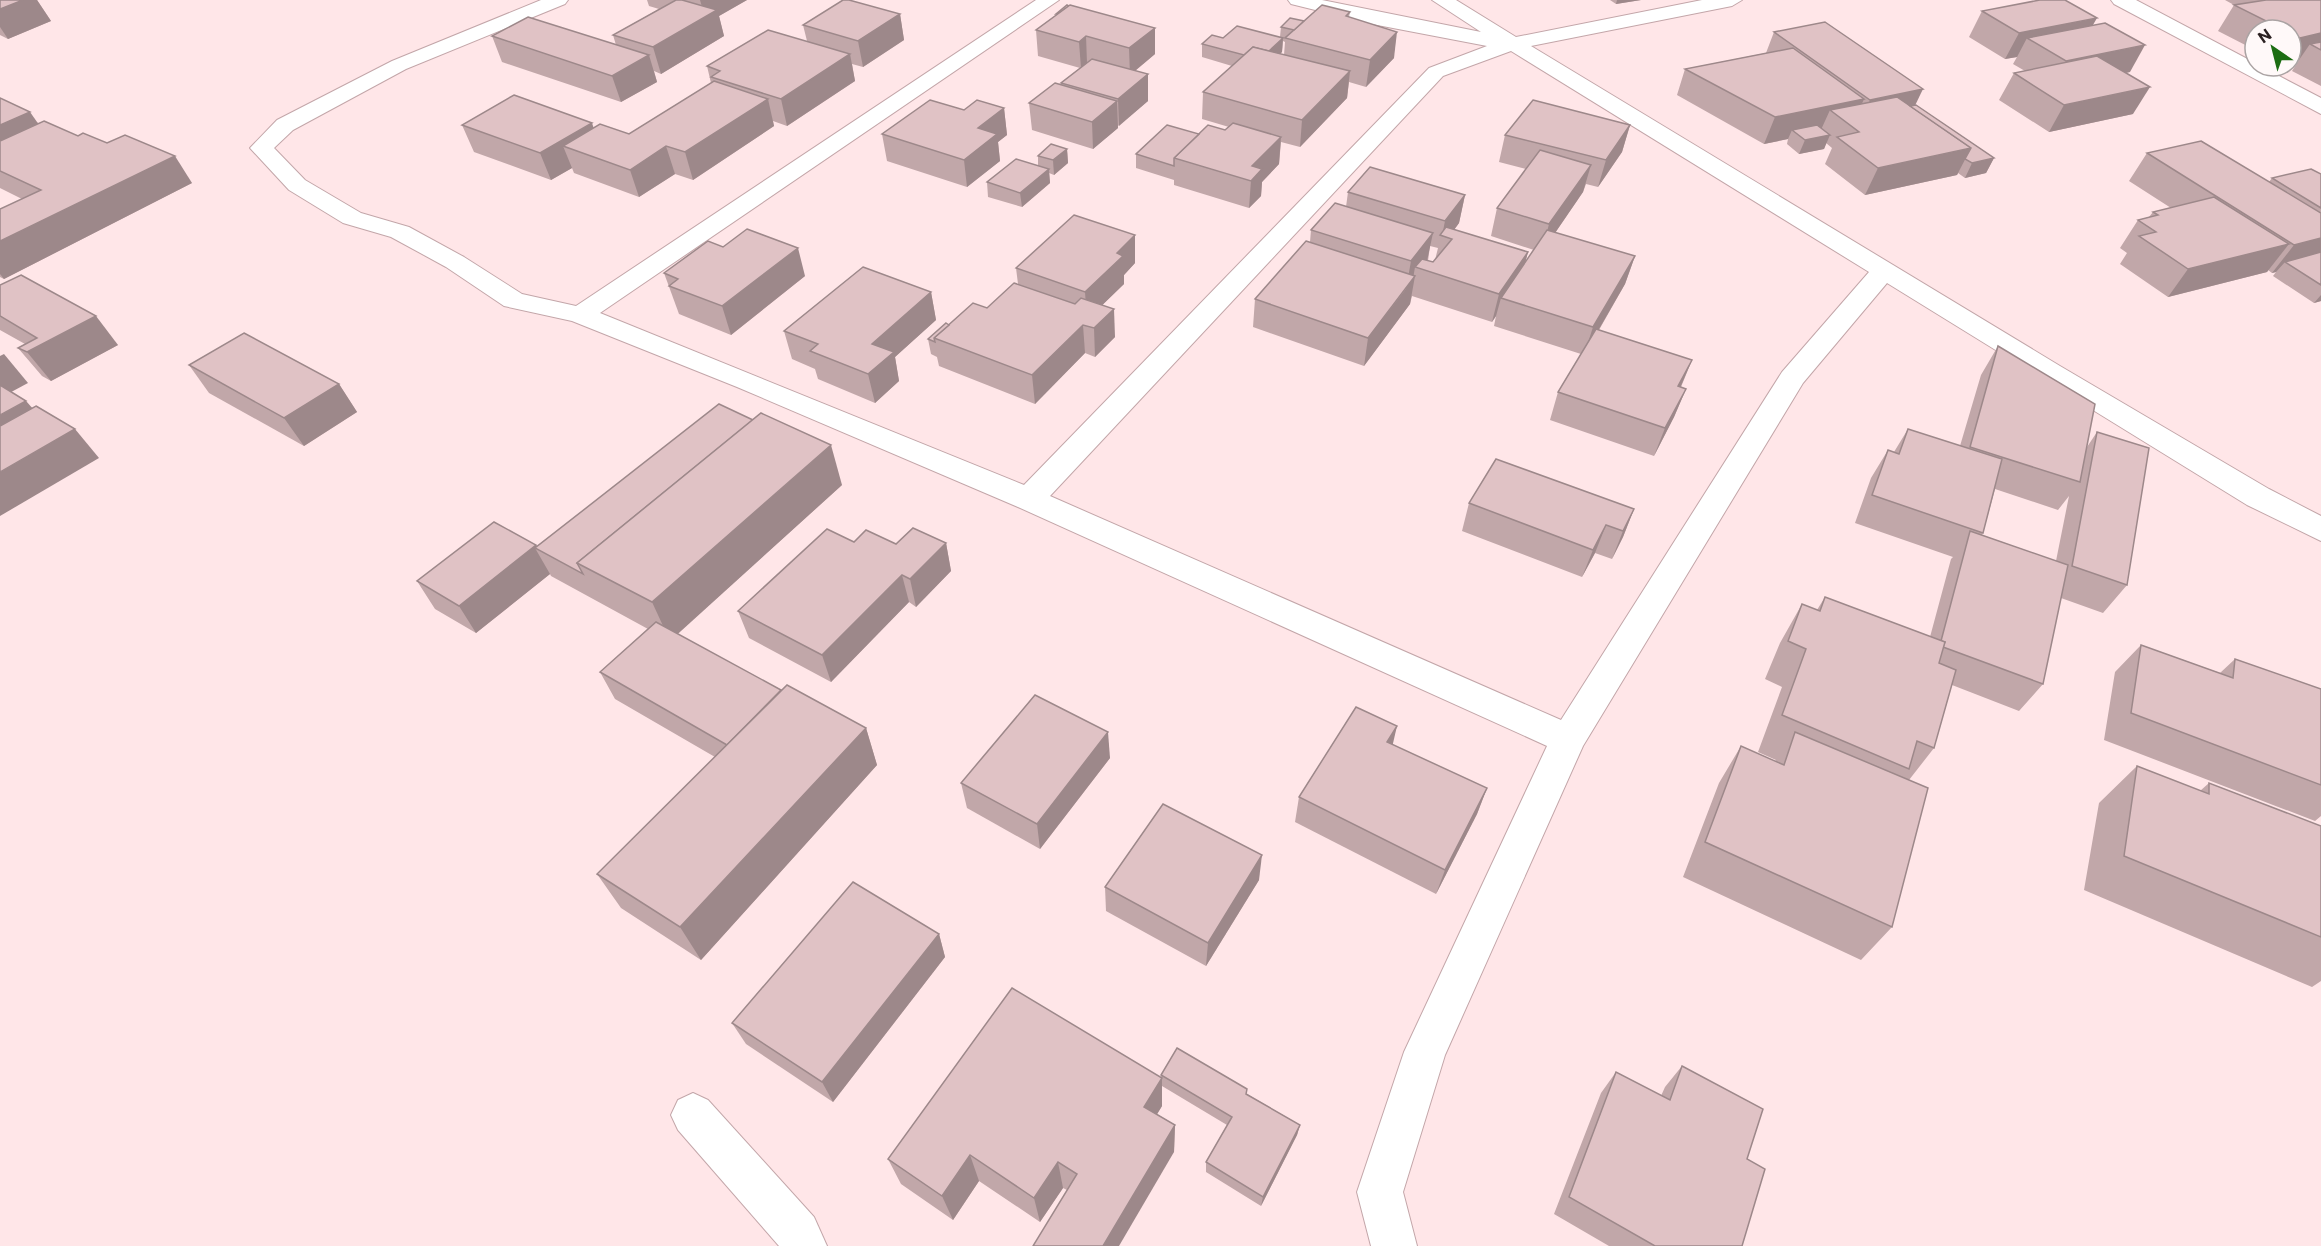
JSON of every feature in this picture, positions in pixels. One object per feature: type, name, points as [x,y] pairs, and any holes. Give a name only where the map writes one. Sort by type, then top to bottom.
[{"type":"street","points":[[580,315],[1049,0]]},
{"type":"street","points":[[1298,0],[1372,18],[1510,44]]},
{"type":"street","points":[[1442,0],[1510,44],[2258,497],[2321,530]]},
{"type":"street","points":[[1029,499],[1436,72],[1510,44],[1732,0]]},
{"type":"street","points":[[2121,0],[2321,107]]},
{"type":"street","points":[[545,2],[399,65],[285,125],[261,148],[297,185],[352,218],[400,232],[455,262],[513,300],[580,315],[747,381],[1029,499],[1568,739]]},
{"type":"street","points":[[1394,1246],[1380,1192],[1425,1052],[1568,739],[1792,378],[1884,271]]},
{"type":"street","points":[[693,1115],[798,1233],[804,1246]]},
{"type":"building","points":[[0,0],[23,0],[0,9]]},
{"type":"building","points":[[676,0],[717,10],[653,47],[613,35]]},
{"type":"building","points":[[843,0],[900,14],[858,41],[803,25]]},
{"type":"building","points":[[2040,0],[2065,0],[2097,18],[2019,33],[1982,11]]},
{"type":"building","points":[[2266,0],[2321,0],[2321,33],[2303,37],[2303,18],[2260,18],[2234,5]]},
{"type":"building","points":[[1070,5],[1155,28],[1129,48],[1086,36],[1079,42],[1036,30]]},
{"type":"building","points":[[1322,5],[1350,12],[1346,16],[1397,32],[1370,60],[1285,38]]},
{"type":"building","points":[[528,17],[649,55],[612,76],[492,36]]},
{"type":"building","points":[[1290,18],[1304,21],[1294,30],[1281,27]]},
{"type":"building","points":[[1825,22],[1923,89],[1870,100],[1774,32]]},
{"type":"building","points":[[2105,23],[2145,45],[2066,61],[2027,38]]},
{"type":"building","points":[[1237,26],[1283,38],[1269,51],[1253,47],[1244,55],[1202,44],[1212,35],[1223,38]]},
{"type":"building","points":[[768,30],[850,54],[781,99],[711,77],[720,71],[707,66]]},
{"type":"building","points":[[2321,42],[2321,50],[2310,44]]},
{"type":"building","points":[[1253,47],[1350,71],[1302,120],[1203,92]]},
{"type":"building","points":[[1793,48],[1864,99],[1775,117],[1685,69]]},
{"type":"building","points":[[2097,56],[2150,87],[2064,105],[2014,73]]},
{"type":"building","points":[[1092,59],[1148,74],[1118,99],[1061,83]]},
{"type":"building","points":[[714,81],[768,99],[685,152],[666,146],[630,170],[563,146],[600,124],[629,134]]},
{"type":"building","points":[[1055,83],[1117,101],[1092,122],[1029,103]]},
{"type":"building","points":[[514,95],[592,123],[540,153],[462,125]]},
{"type":"building","points":[[1897,97],[1971,148],[1878,168],[1837,137],[1859,132],[1830,110]]},
{"type":"building","points":[[0,98],[30,112],[0,125]]},
{"type":"building","points":[[930,100],[964,110],[977,100],[1004,108],[978,128],[997,134],[964,160],[882,134]]},
{"type":"building","points":[[1533,100],[1630,125],[1606,160],[1505,135]]},
{"type":"building","points":[[1916,105],[1994,158],[1972,163],[1965,159],[1971,148],[1910,106]]},
{"type":"building","points":[[44,121],[78,136],[83,133],[107,143],[125,135],[175,156],[0,241],[0,209],[41,190],[0,171],[0,141]]},
{"type":"building","points":[[1233,123],[1281,137],[1252,166],[1262,169],[1251,181],[1174,158],[1208,125],[1225,130]]},
{"type":"building","points":[[1167,125],[1199,134],[1174,158],[1174,166],[1136,154]]},
{"type":"building","points":[[1817,125],[1830,135],[1805,140],[1792,130]]},
{"type":"building","points":[[2201,141],[2321,213],[2321,238],[2294,245],[2147,153]]},
{"type":"building","points":[[1051,144],[1067,149],[1053,160],[1038,156]]},
{"type":"building","points":[[1540,150],[1591,165],[1549,224],[1497,208]]},
{"type":"building","points":[[1016,159],[1049,169],[1020,193],[987,182]]},
{"type":"building","points":[[1370,167],[1465,195],[1445,221],[1348,192]]},
{"type":"building","points":[[2311,169],[2321,174],[2321,208],[2272,178]]},
{"type":"building","points":[[2214,197],[2289,244],[2188,269],[2139,236],[2156,232],[2138,220],[2158,215],[2153,212]]},
{"type":"building","points":[[1335,203],[1433,233],[1411,261],[1311,230]]},
{"type":"building","points":[[1074,215],[1135,235],[1117,253],[1123,256],[1085,292],[1016,268]]},
{"type":"building","points":[[1446,227],[1528,252],[1499,294],[1415,267],[1422,259],[1433,262],[1452,239],[1440,235]]},
{"type":"building","points":[[747,229],[798,248],[722,306],[669,286],[678,279],[664,273],[708,241],[723,247]]},
{"type":"building","points":[[1547,230],[1635,256],[1593,327],[1501,298]]},
{"type":"building","points":[[1306,241],[1415,276],[1368,338],[1255,299]]},
{"type":"building","points":[[2321,252],[2321,285],[2285,262]]},
{"type":"building","points":[[863,267],[931,292],[872,344],[894,352],[868,374],[810,351],[818,344],[784,331]]},
{"type":"building","points":[[21,275],[96,316],[27,352],[18,348],[37,338],[0,316],[0,285]]},
{"type":"building","points":[[1014,283],[1075,304],[1081,298],[1114,309],[1094,328],[1083,325],[1032,375],[934,338],[973,303],[987,308]]},
{"type":"building","points":[[946,323],[949,325],[934,338],[935,342],[928,339]]},
{"type":"building","points":[[1596,329],[1692,360],[1678,386],[1686,389],[1665,428],[1558,392]]},
{"type":"building","points":[[244,333],[339,384],[284,418],[189,365]]},
{"type":"building","points":[[1998,346],[2095,404],[2080,482],[1970,447]]},
{"type":"building","points":[[0,385],[26,401],[0,415]]},
{"type":"building","points":[[719,404],[753,420],[577,563],[583,574],[535,548]]},
{"type":"building","points":[[36,406],[75,429],[0,472],[0,426]]},
{"type":"building","points":[[761,413],[831,445],[652,602],[577,563]]},
{"type":"building","points":[[1908,429],[2002,459],[1983,533],[1872,495],[1888,450],[1899,454]]},
{"type":"building","points":[[2097,432],[2149,448],[2127,585],[2072,566]]},
{"type":"building","points":[[1496,459],[1634,509],[1623,531],[1606,525],[1593,550],[1469,503]]},
{"type":"building","points":[[494,522],[536,545],[459,606],[417,581]]},
{"type":"building","points":[[913,528],[946,543],[910,579],[902,575],[822,655],[738,611],[827,529],[854,542],[866,530],[896,544]]},
{"type":"building","points":[[1970,531],[2068,565],[2043,684],[1943,647],[1945,642],[1941,641]]},
{"type":"building","points":[[1825,597],[1945,642],[1939,663],[1956,670],[1934,748],[1917,741],[1909,769],[1782,715],[1806,649],[1788,641],[1802,604],[1820,611]]},
{"type":"building","points":[[656,622],[781,690],[727,745],[600,672]]},
{"type":"building","points":[[2141,645],[2233,678],[2235,659],[2321,689],[2321,785],[2131,713]]},
{"type":"building","points":[[787,685],[866,728],[680,927],[597,874]]},
{"type":"building","points":[[1035,695],[1108,732],[1037,824],[961,783]]},
{"type":"building","points":[[1356,707],[1397,726],[1387,742],[1487,788],[1445,870],[1299,797]]},
{"type":"building","points":[[1795,732],[1928,788],[1892,927],[1705,842],[1741,746],[1784,765]]},
{"type":"building","points":[[2137,766],[2209,794],[2209,783],[2321,826],[2321,937],[2124,856]]},
{"type":"building","points":[[1163,804],[1262,855],[1208,943],[1105,887]]},
{"type":"building","points":[[853,882],[939,934],[822,1082],[732,1023]]},
{"type":"building","points":[[1012,988],[1162,1078],[1144,1107],[1175,1125],[1103,1246],[1033,1246],[1077,1174],[1058,1162],[1034,1198],[970,1155],[942,1196],[888,1159]]},
{"type":"building","points":[[1177,1048],[1247,1089],[1246,1094],[1300,1125],[1263,1197],[1206,1162],[1232,1117],[1161,1075]]},
{"type":"building","points":[[1682,1066],[1763,1109],[1747,1159],[1765,1169],[1742,1246],[1655,1246],[1569,1197],[1616,1072],[1670,1100]]}]
